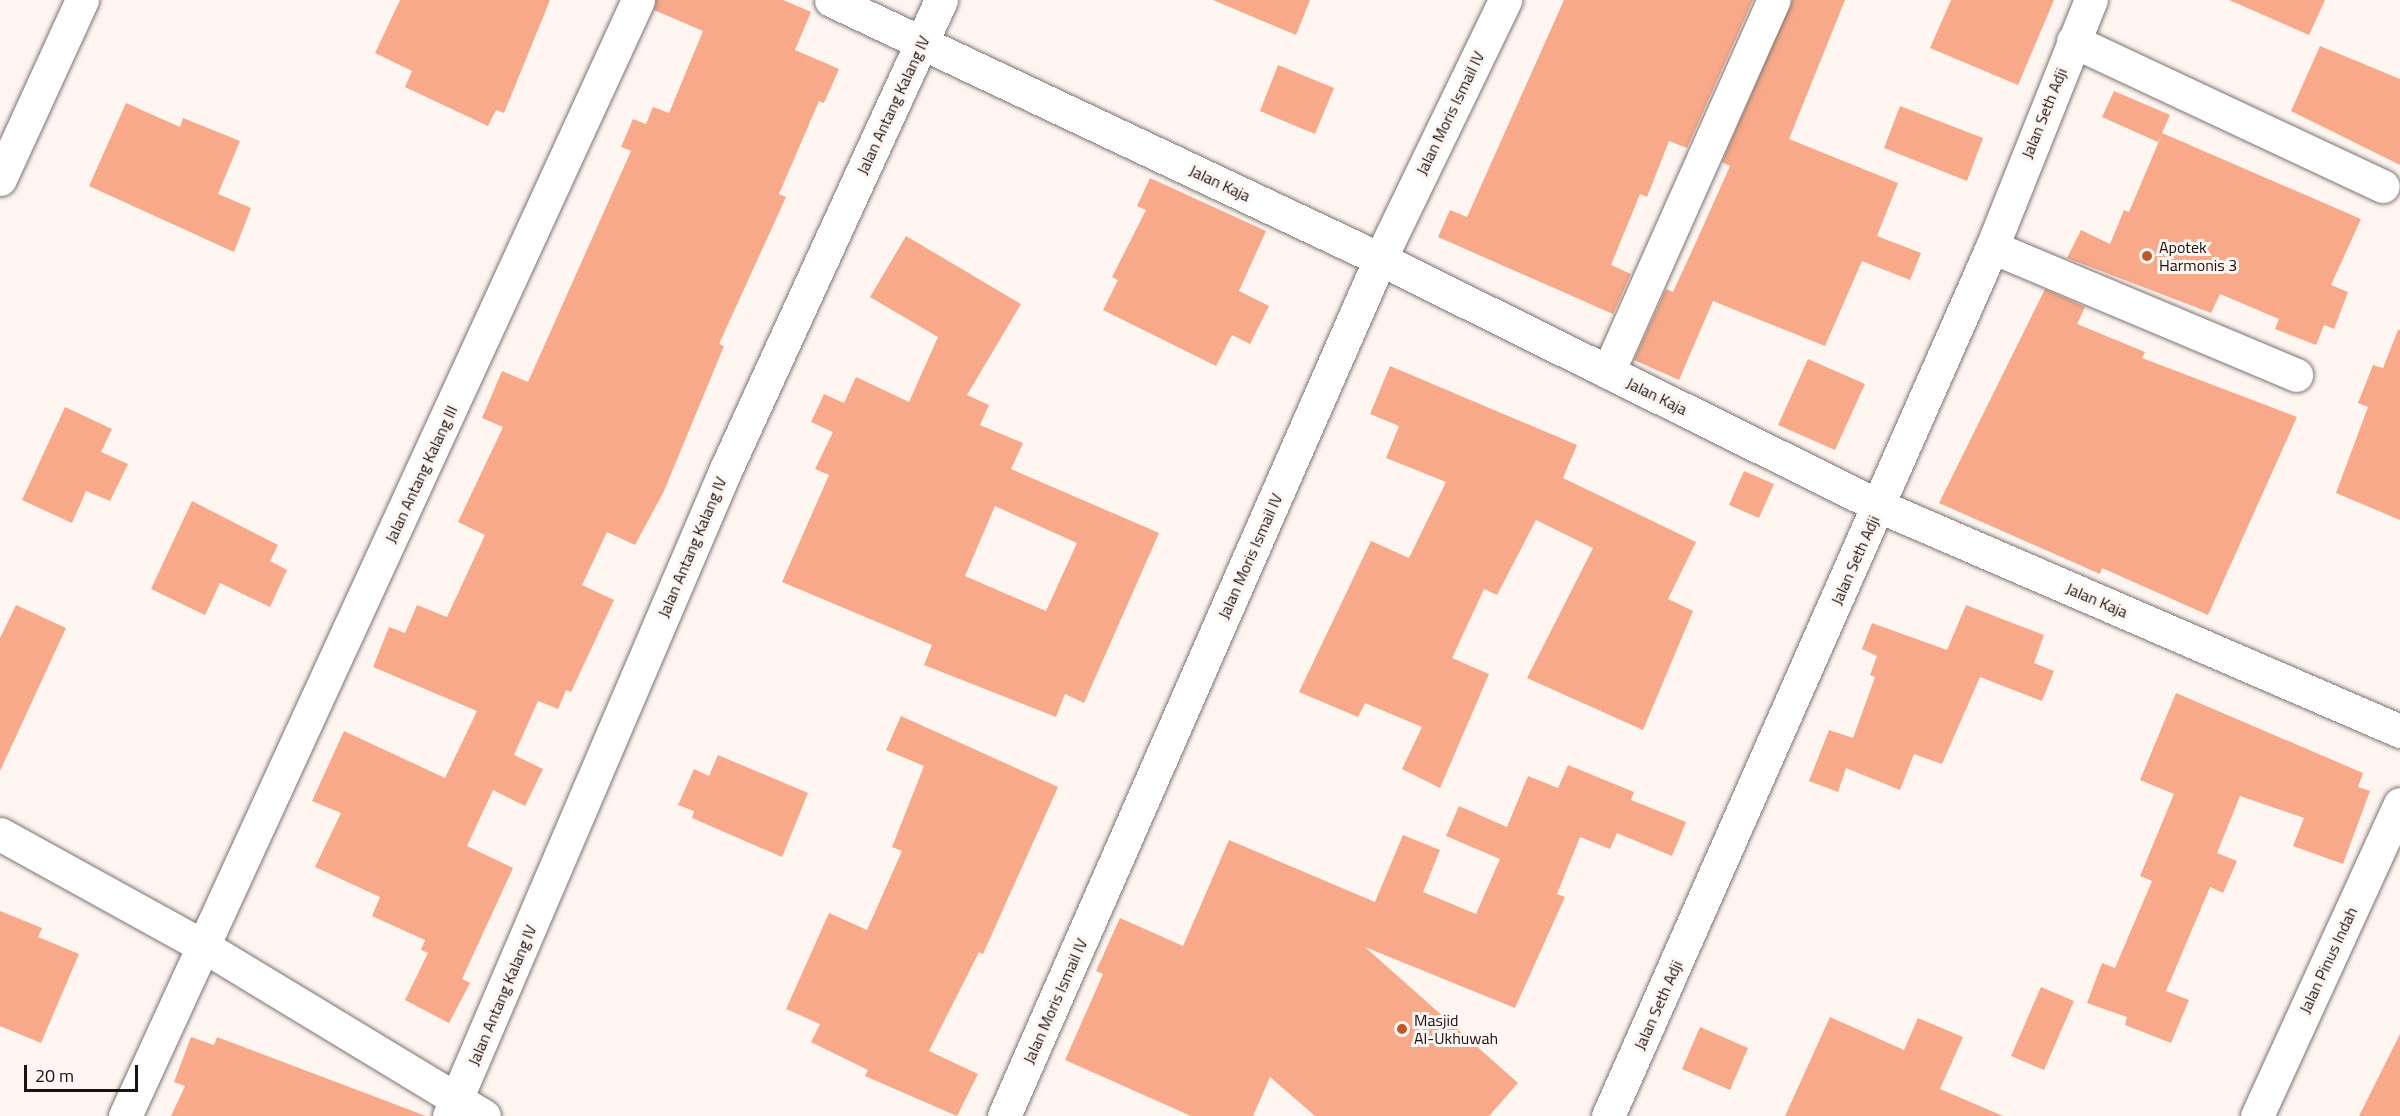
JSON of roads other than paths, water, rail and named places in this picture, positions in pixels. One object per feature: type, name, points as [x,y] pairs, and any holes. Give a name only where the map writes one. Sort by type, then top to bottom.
[{"type":"street","points":[[0,179],[82,0]]},
{"type":"street","name":"Jalan Antang Kalang III","points":[[125,1116],[205,947],[638,0]]},
{"type":"street","name":"Jalan Kaja","points":[[831,0],[1380,259],[1879,506],[2400,731]]},
{"type":"street","name":"Jalan Antang Kalang IV","points":[[463,1111],[725,471],[941,0]]},
{"type":"street","name":"Jalan Moris Ismail IV","points":[[1004,1116],[1380,259],[1505,0]]},
{"type":"street","points":[[1608,372],[1774,0]]},
{"type":"street","name":"Jalan Seth Adji","points":[[1608,1116],[1992,247],[2073,40],[2091,0]]},
{"type":"street","points":[[2073,40],[2383,186]]},
{"type":"street","points":[[1992,247],[2296,375]]},
{"type":"street","name":"Jalan Pinus Indah","points":[[2256,1116],[2400,804]]},
{"type":"street","points":[[0,834],[205,947],[463,1111]]},
{"type":"place","name":"Apotek Harmonis 3","points":[[2147,256]]},
{"type":"place","name":"Masjid Al-Ukhuwah","points":[[1402,1029]]}]
